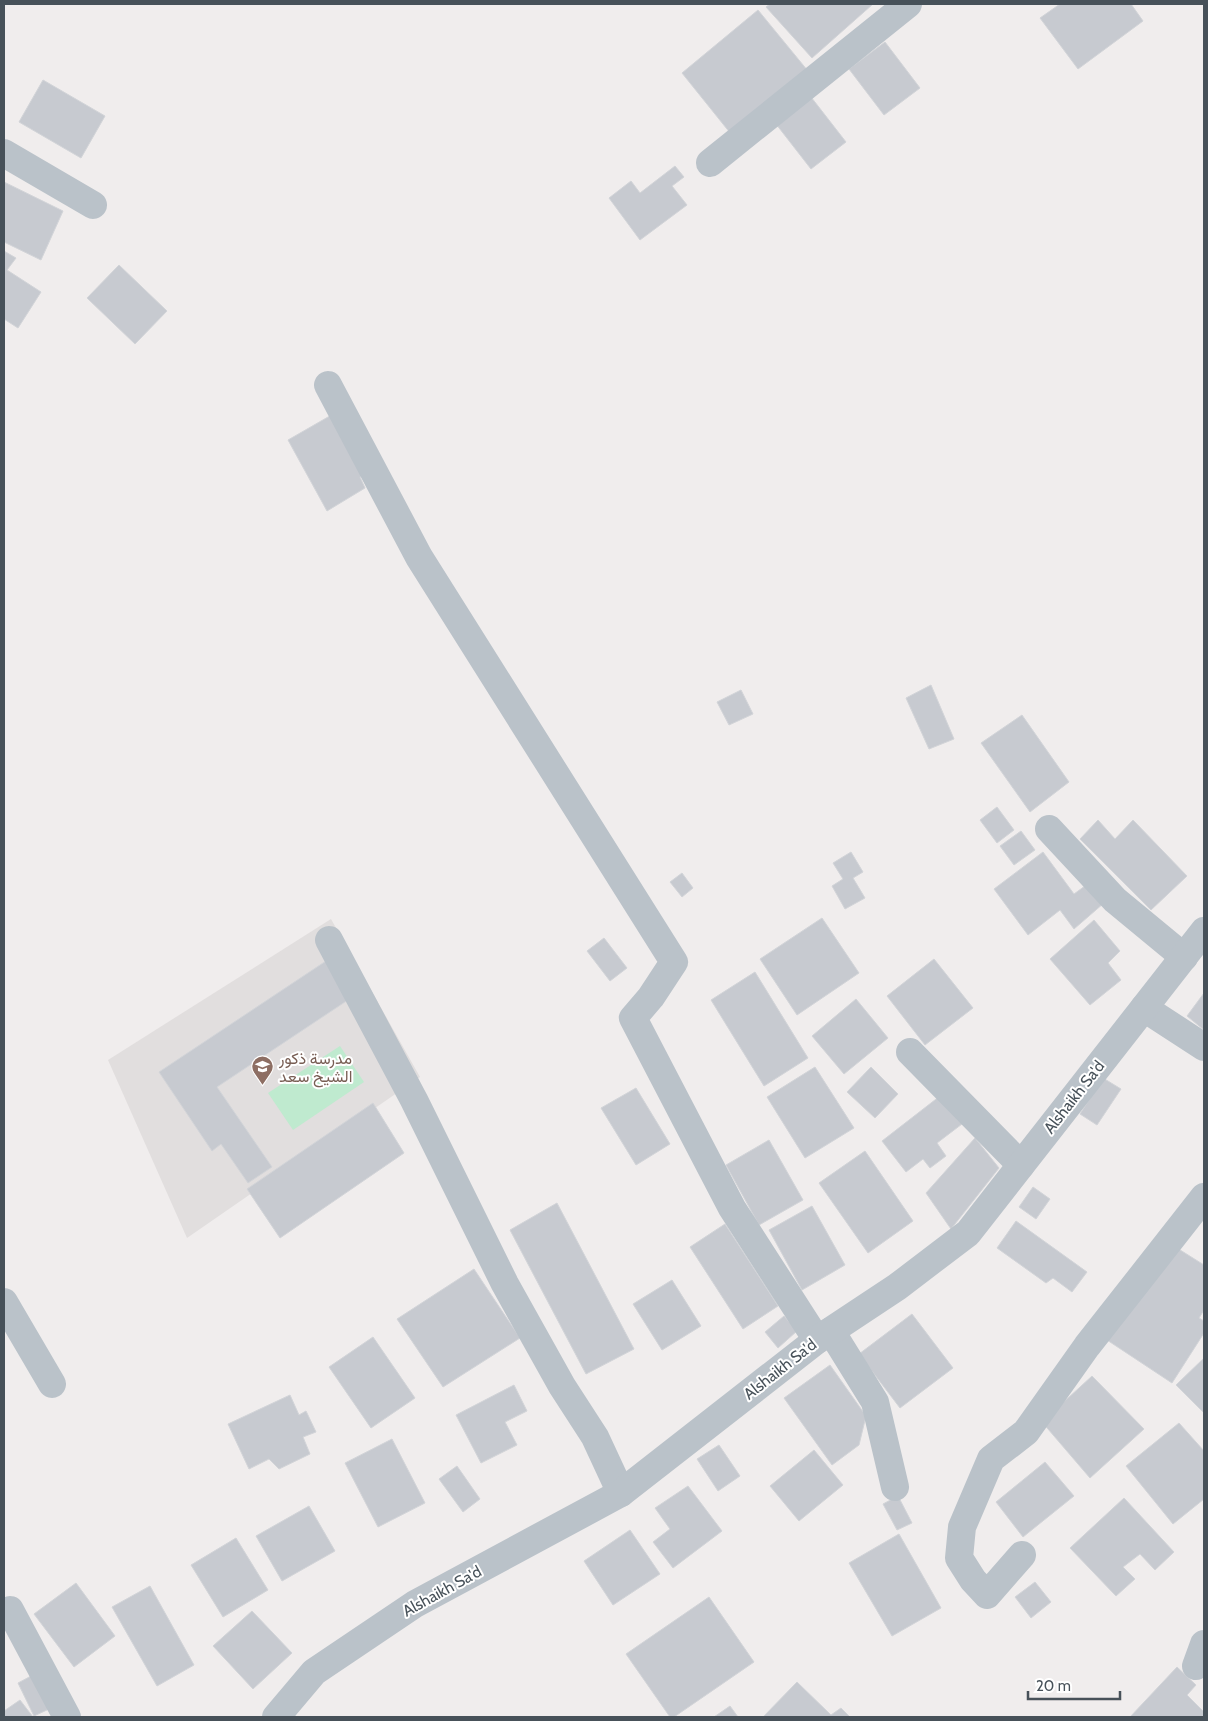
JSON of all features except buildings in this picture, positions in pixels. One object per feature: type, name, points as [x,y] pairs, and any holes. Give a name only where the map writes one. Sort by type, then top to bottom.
[{"type":"street","points":[[710,163],[908,4]]},
{"type":"street","points":[[4,153],[93,205]]},
{"type":"street","points":[[328,385],[419,557],[674,962],[652,997],[633,1018],[732,1208],[824,1336],[875,1402],[895,1487]]},
{"type":"street","points":[[1048,829],[1115,900],[1184,957]]},
{"type":"street","name":"Alshaikh Sa'd","points":[[276,1717],[314,1672],[415,1604],[621,1493],[824,1336],[896,1287],[968,1233],[1204,931]]},
{"type":"street","points":[[330,940],[414,1100],[505,1284],[562,1386],[595,1437],[621,1493]]},
{"type":"street","points":[[1144,1008],[1204,1047]]},
{"type":"street","points":[[910,1052],[1021,1165]]},
{"type":"street","points":[[1022,1555],[987,1595],[973,1580],[959,1558],[962,1527],[991,1459],[1026,1432],[1087,1346],[1204,1197]]},
{"type":"street","points":[[4,1302],[52,1384]]},
{"type":"street","points":[[10,1610],[67,1717]]},
{"type":"shaded area","name":"مدرسة ذكور الشيخ سعد","points":[[331,919],[420,1077],[187,1238],[108,1060]]},
{"type":"green space","points":[[340,1046],[364,1082],[293,1130],[268,1093]]},
{"type":"place","name":"مدرسة ذكور الشيخ سعد","points":[[263,1086]]}]
